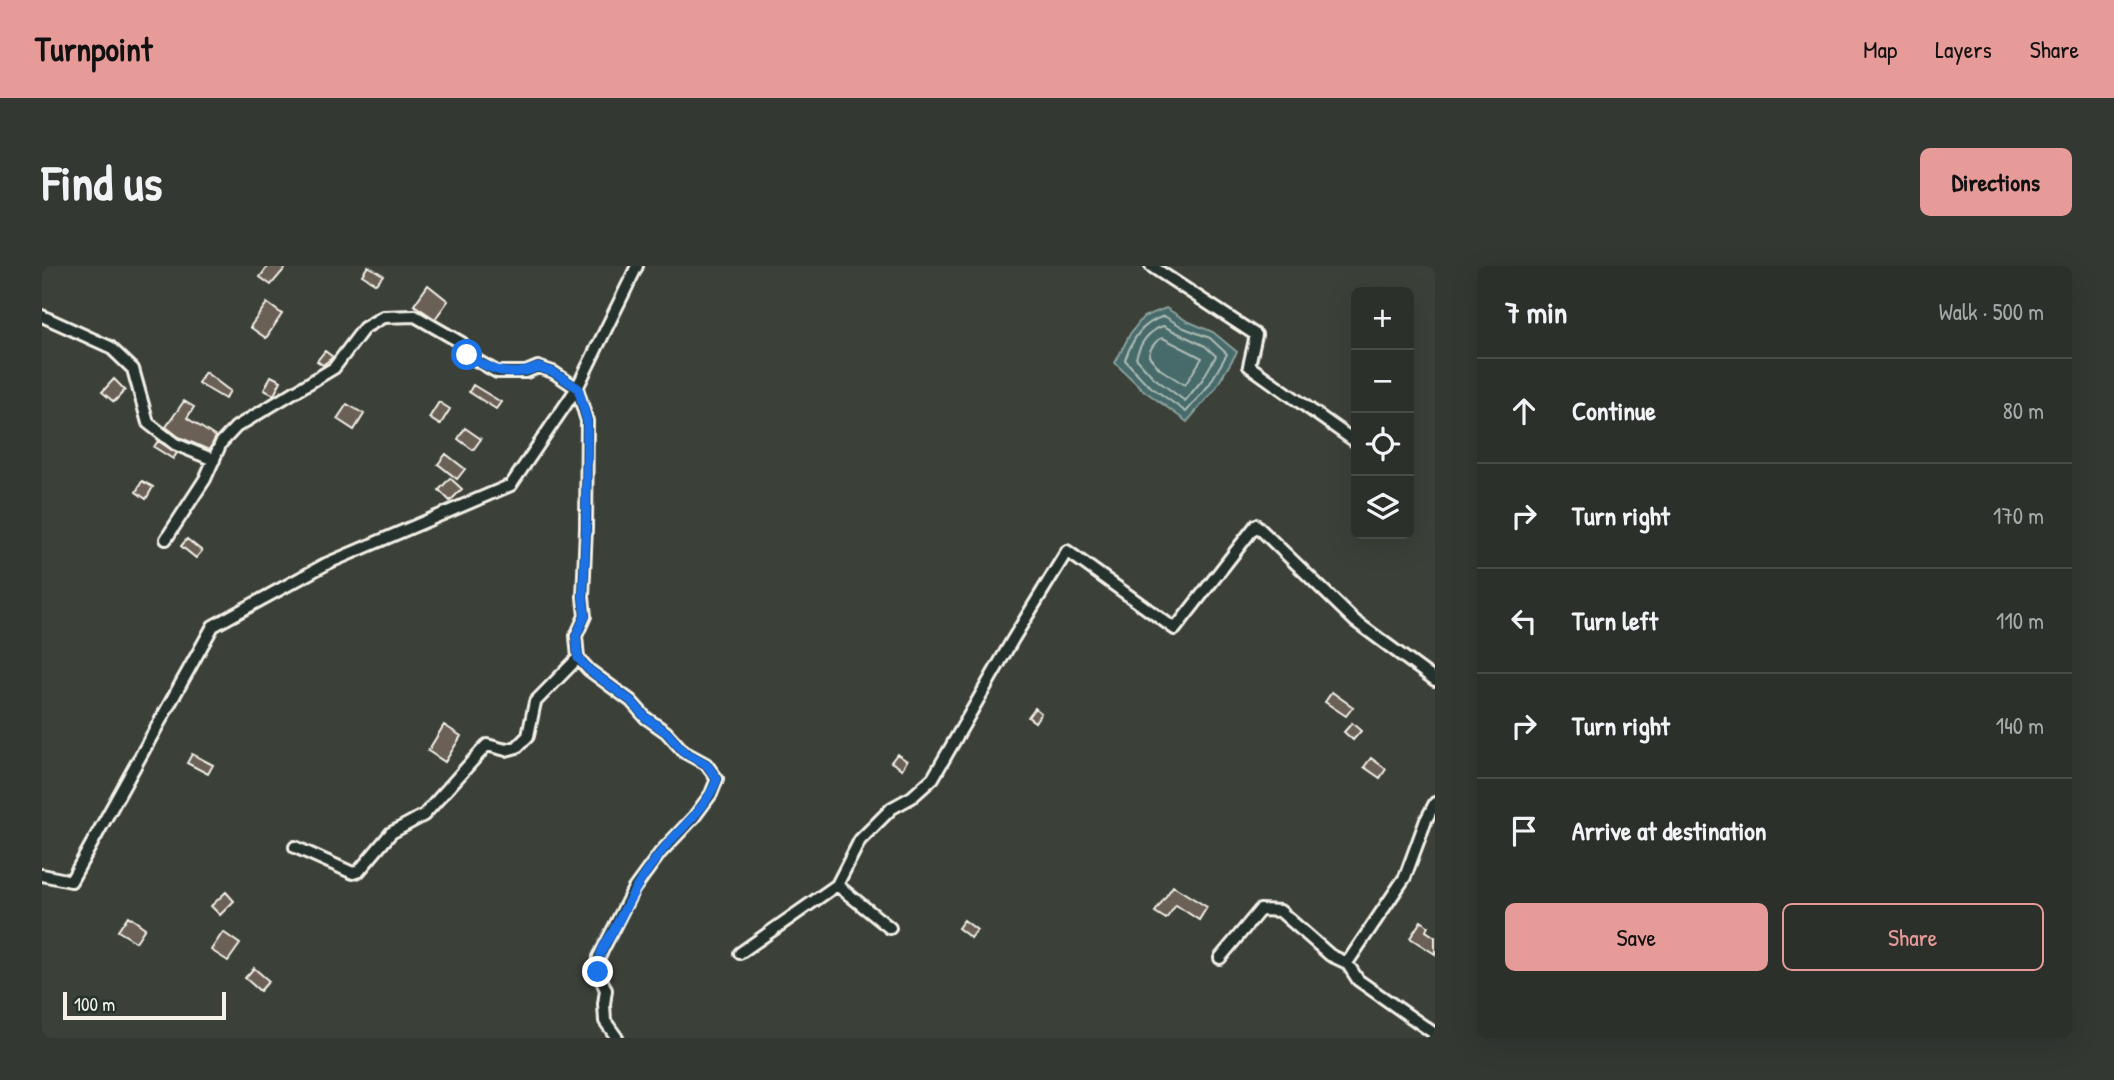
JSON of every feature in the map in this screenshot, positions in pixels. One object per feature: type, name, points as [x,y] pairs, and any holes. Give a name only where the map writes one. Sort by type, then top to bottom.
[{"type":"street","points":[[42,875],[71,881],[213,626],[328,563],[511,485],[578,388],[636,266]]},
{"type":"street","points":[[1151,266],[1256,335],[1249,366],[1351,438]]},
{"type":"street","points":[[42,316],[110,346],[133,369],[148,423],[175,444],[214,460]]},
{"type":"street","points":[[166,539],[205,479],[221,443],[236,427],[334,368],[364,328],[383,317],[415,316],[462,343],[467,355],[498,372],[526,372],[538,367],[553,372],[578,388],[587,421],[583,597],[585,616],[576,636],[578,658],[589,670],[631,701],[646,718],[666,732],[684,752],[706,764],[717,779],[712,794],[660,853],[633,890],[599,957],[598,972],[606,990],[606,1021],[617,1038]]},
{"type":"street","points":[[740,953],[837,885],[860,840],[892,808],[912,797],[933,778],[1067,551],[1175,629],[1256,525],[1356,621],[1435,680]]},
{"type":"street","points":[[295,847],[353,873],[359,871],[391,833],[424,815],[484,748],[487,746],[506,750],[517,747],[528,736],[535,702],[578,658]]},
{"type":"street","points":[[1347,963],[1405,877],[1435,803]]},
{"type":"street","points":[[837,885],[890,928]]},
{"type":"street","points":[[1220,958],[1260,910],[1280,911],[1330,955],[1347,963],[1358,980],[1435,1034]]},
{"type":"water","points":[[1166,308],[1213,332],[1237,352],[1215,389],[1187,422],[1142,389],[1115,363],[1130,334],[1143,317]]},
{"type":"building","points":[[268,266],[287,266],[271,285],[260,277]]},
{"type":"building","points":[[368,266],[383,275],[376,284],[362,275]]},
{"type":"building","points":[[428,285],[448,301],[435,319],[414,305]]},
{"type":"building","points":[[267,303],[282,314],[266,338],[250,327]]},
{"type":"building","points":[[325,351],[333,357],[323,365],[317,361]]},
{"type":"building","points":[[205,372],[230,391],[225,399],[198,383]]},
{"type":"building","points":[[271,376],[281,381],[274,395],[264,390]]},
{"type":"building","points":[[114,379],[125,390],[114,402],[102,392]]},
{"type":"building","points":[[473,385],[501,402],[496,409],[469,392]]},
{"type":"building","points":[[184,401],[194,407],[187,418],[216,437],[209,450],[179,437],[166,427]]},
{"type":"building","points":[[439,402],[450,409],[440,425],[429,418]]},
{"type":"building","points":[[347,404],[364,414],[354,430],[337,419]]},
{"type":"building","points":[[465,428],[481,439],[473,450],[458,439]]},
{"type":"building","points":[[158,441],[177,453],[173,459],[154,447]]},
{"type":"building","points":[[446,454],[465,469],[457,479],[438,464]]},
{"type":"building","points":[[450,478],[462,489],[450,501],[439,490]]},
{"type":"building","points":[[142,481],[153,487],[146,499],[136,492]]},
{"type":"building","points":[[187,539],[202,551],[196,558],[181,546]]},
{"type":"building","points":[[1332,692],[1353,707],[1346,716],[1325,702]]},
{"type":"building","points":[[1035,708],[1041,713],[1035,722],[1028,717]]},
{"type":"building","points":[[1352,723],[1361,731],[1353,740],[1344,732]]},
{"type":"building","points":[[444,725],[461,736],[445,762],[428,751]]},
{"type":"building","points":[[192,754],[213,765],[208,774],[187,763]]},
{"type":"building","points":[[897,754],[907,761],[902,769],[891,762]]},
{"type":"building","points":[[1371,758],[1386,769],[1380,778],[1364,767]]},
{"type":"building","points":[[1173,886],[1207,907],[1199,920],[1176,905],[1166,919],[1155,912]]},
{"type":"building","points":[[226,892],[234,901],[220,915],[211,906]]},
{"type":"building","points":[[128,916],[145,928],[136,942],[118,931]]},
{"type":"building","points":[[964,920],[977,930],[971,938],[958,928]]},
{"type":"building","points":[[1421,921],[1428,926],[1426,931],[1435,937],[1435,954],[1410,938]]},
{"type":"building","points":[[223,932],[240,944],[228,961],[211,950]]},
{"type":"building","points":[[254,968],[269,981],[260,991],[245,978]]},
{"type":"route","points":[[467,355],[498,372],[526,372],[538,367],[553,372],[578,388],[587,421],[583,597],[585,616],[576,636],[578,658],[589,670],[631,701],[646,718],[666,732],[684,752],[706,764],[717,779],[712,794],[660,853],[633,890],[606,940],[599,957],[598,972]]}]
